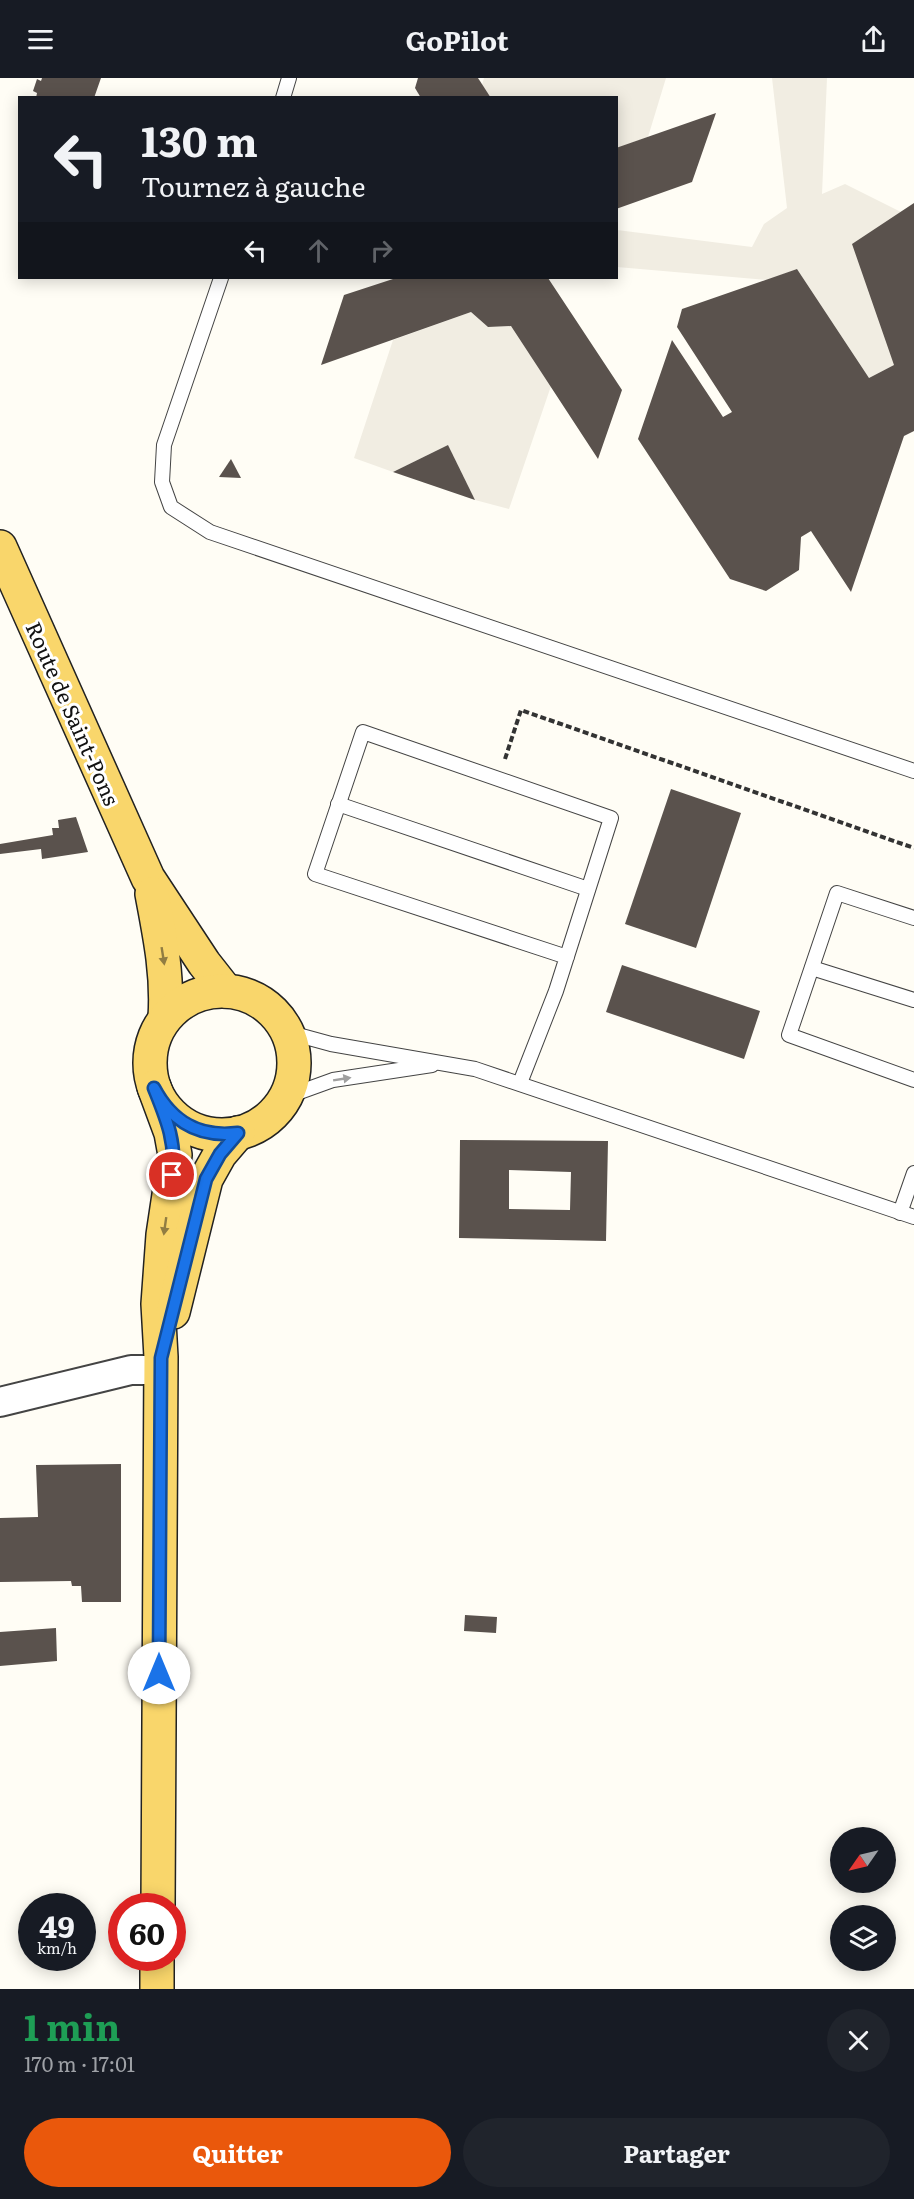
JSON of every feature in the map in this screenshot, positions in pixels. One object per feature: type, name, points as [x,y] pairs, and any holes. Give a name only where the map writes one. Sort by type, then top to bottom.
[{"type":"main road","name":"Route de Saint-Pons","points":[[0,547],[148,878],[204,963],[226,991]]},
{"type":"main road","name":"Route de Saint-Pons","points":[[148,878],[164,957],[167,988],[165,1018]]},
{"type":"main road","points":[[154,1088],[174,1116],[188,1126],[204,1133],[221,1135],[238,1133],[266,1120],[286,1097],[294,1064],[287,1032],[280,1020],[262,1003],[238,993],[226,991],[192,997],[165,1018],[156,1034],[151,1051],[150,1070],[154,1088],[171,1133],[175,1155],[163,1235],[158,1304],[161,1364],[158,1893]]},
{"type":"main road","points":[[161,1364],[206,1179],[220,1154],[238,1133]]},
{"type":"main road","points":[[157,1971],[157,1989]]},
{"type":"street","points":[[0,1402],[161,1364]]},
{"type":"lane","points":[[283,96],[289,78]]},
{"type":"lane","points":[[221,279],[164,446],[162,482],[171,507],[210,532],[914,771]]},
{"type":"lane","points":[[520,1083],[567,957],[611,818],[363,732],[315,874],[567,957]]},
{"type":"lane","points":[[338,804],[588,889]]},
{"type":"lane","points":[[914,918],[837,893],[789,1035],[914,1080]]},
{"type":"lane","points":[[812,969],[914,1000]]},
{"type":"lane","points":[[287,1032],[331,1044],[475,1069],[914,1217]]},
{"type":"lane","points":[[286,1097],[333,1080],[443,1064]]},
{"type":"lane","points":[[900,1213],[914,1173]]},
{"type":"path","points":[[500,780],[521,710],[914,848]]},
{"type":"shaded area","points":[[484,78],[666,78],[648,137],[618,148],[618,96],[490,96],[482,85]]},
{"type":"shaded area","points":[[772,78],[827,78],[822,194],[845,184],[901,212],[894,365],[869,378],[797,269],[767,280],[618,267],[618,230],[752,247],[764,224],[787,208]]},
{"type":"shaded area","points":[[471,312],[488,327],[511,326],[551,386],[509,509],[475,500],[448,445],[393,472],[354,458],[393,340]]},
{"type":"building","points":[[42,78],[101,78],[95,96],[36,96],[37,93],[33,91],[37,79],[41,81]]},
{"type":"building","points":[[418,78],[478,78],[490,96],[420,96],[415,88]]},
{"type":"building","points":[[716,113],[692,182],[618,208],[618,147]]},
{"type":"building","points":[[914,203],[914,431],[904,436],[851,592],[811,531],[801,537],[799,570],[766,591],[730,579],[638,439],[672,340],[723,417],[732,412],[677,327],[682,309],[797,269],[869,378],[894,365],[852,244]]},
{"type":"building","points":[[393,279],[549,279],[622,390],[598,459],[511,326],[488,327],[471,312],[321,365],[344,295]]},
{"type":"building","points":[[448,445],[475,500],[393,472]]},
{"type":"building","points":[[231,459],[241,478],[219,477]]},
{"type":"building","points":[[671,789],[741,813],[696,948],[625,924]]},
{"type":"building","points":[[76,817],[88,852],[42,859],[41,849],[0,854],[0,844],[53,835],[52,828],[59,828],[58,820]]},
{"type":"building","points":[[622,965],[760,1011],[744,1059],[606,1012]]},
{"type":"building","points":[[460,1140],[608,1141],[606,1241],[459,1238]],"holes":[[[509,1170],[571,1172],[570,1210],[509,1209]]]},
{"type":"building","points":[[121,1464],[121,1602],[82,1602],[81,1586],[72,1586],[71,1581],[0,1582],[0,1518],[38,1517],[36,1465]]},
{"type":"building","points":[[465,1615],[497,1617],[496,1633],[464,1631]]},
{"type":"building","points":[[56,1628],[57,1661],[0,1666],[0,1632]]},
{"type":"route","points":[[159,1673],[161,1358],[206,1179],[220,1154],[238,1133],[221,1135],[204,1133],[188,1126],[162,1103],[154,1088],[171,1133],[175,1155],[172,1175]]}]
